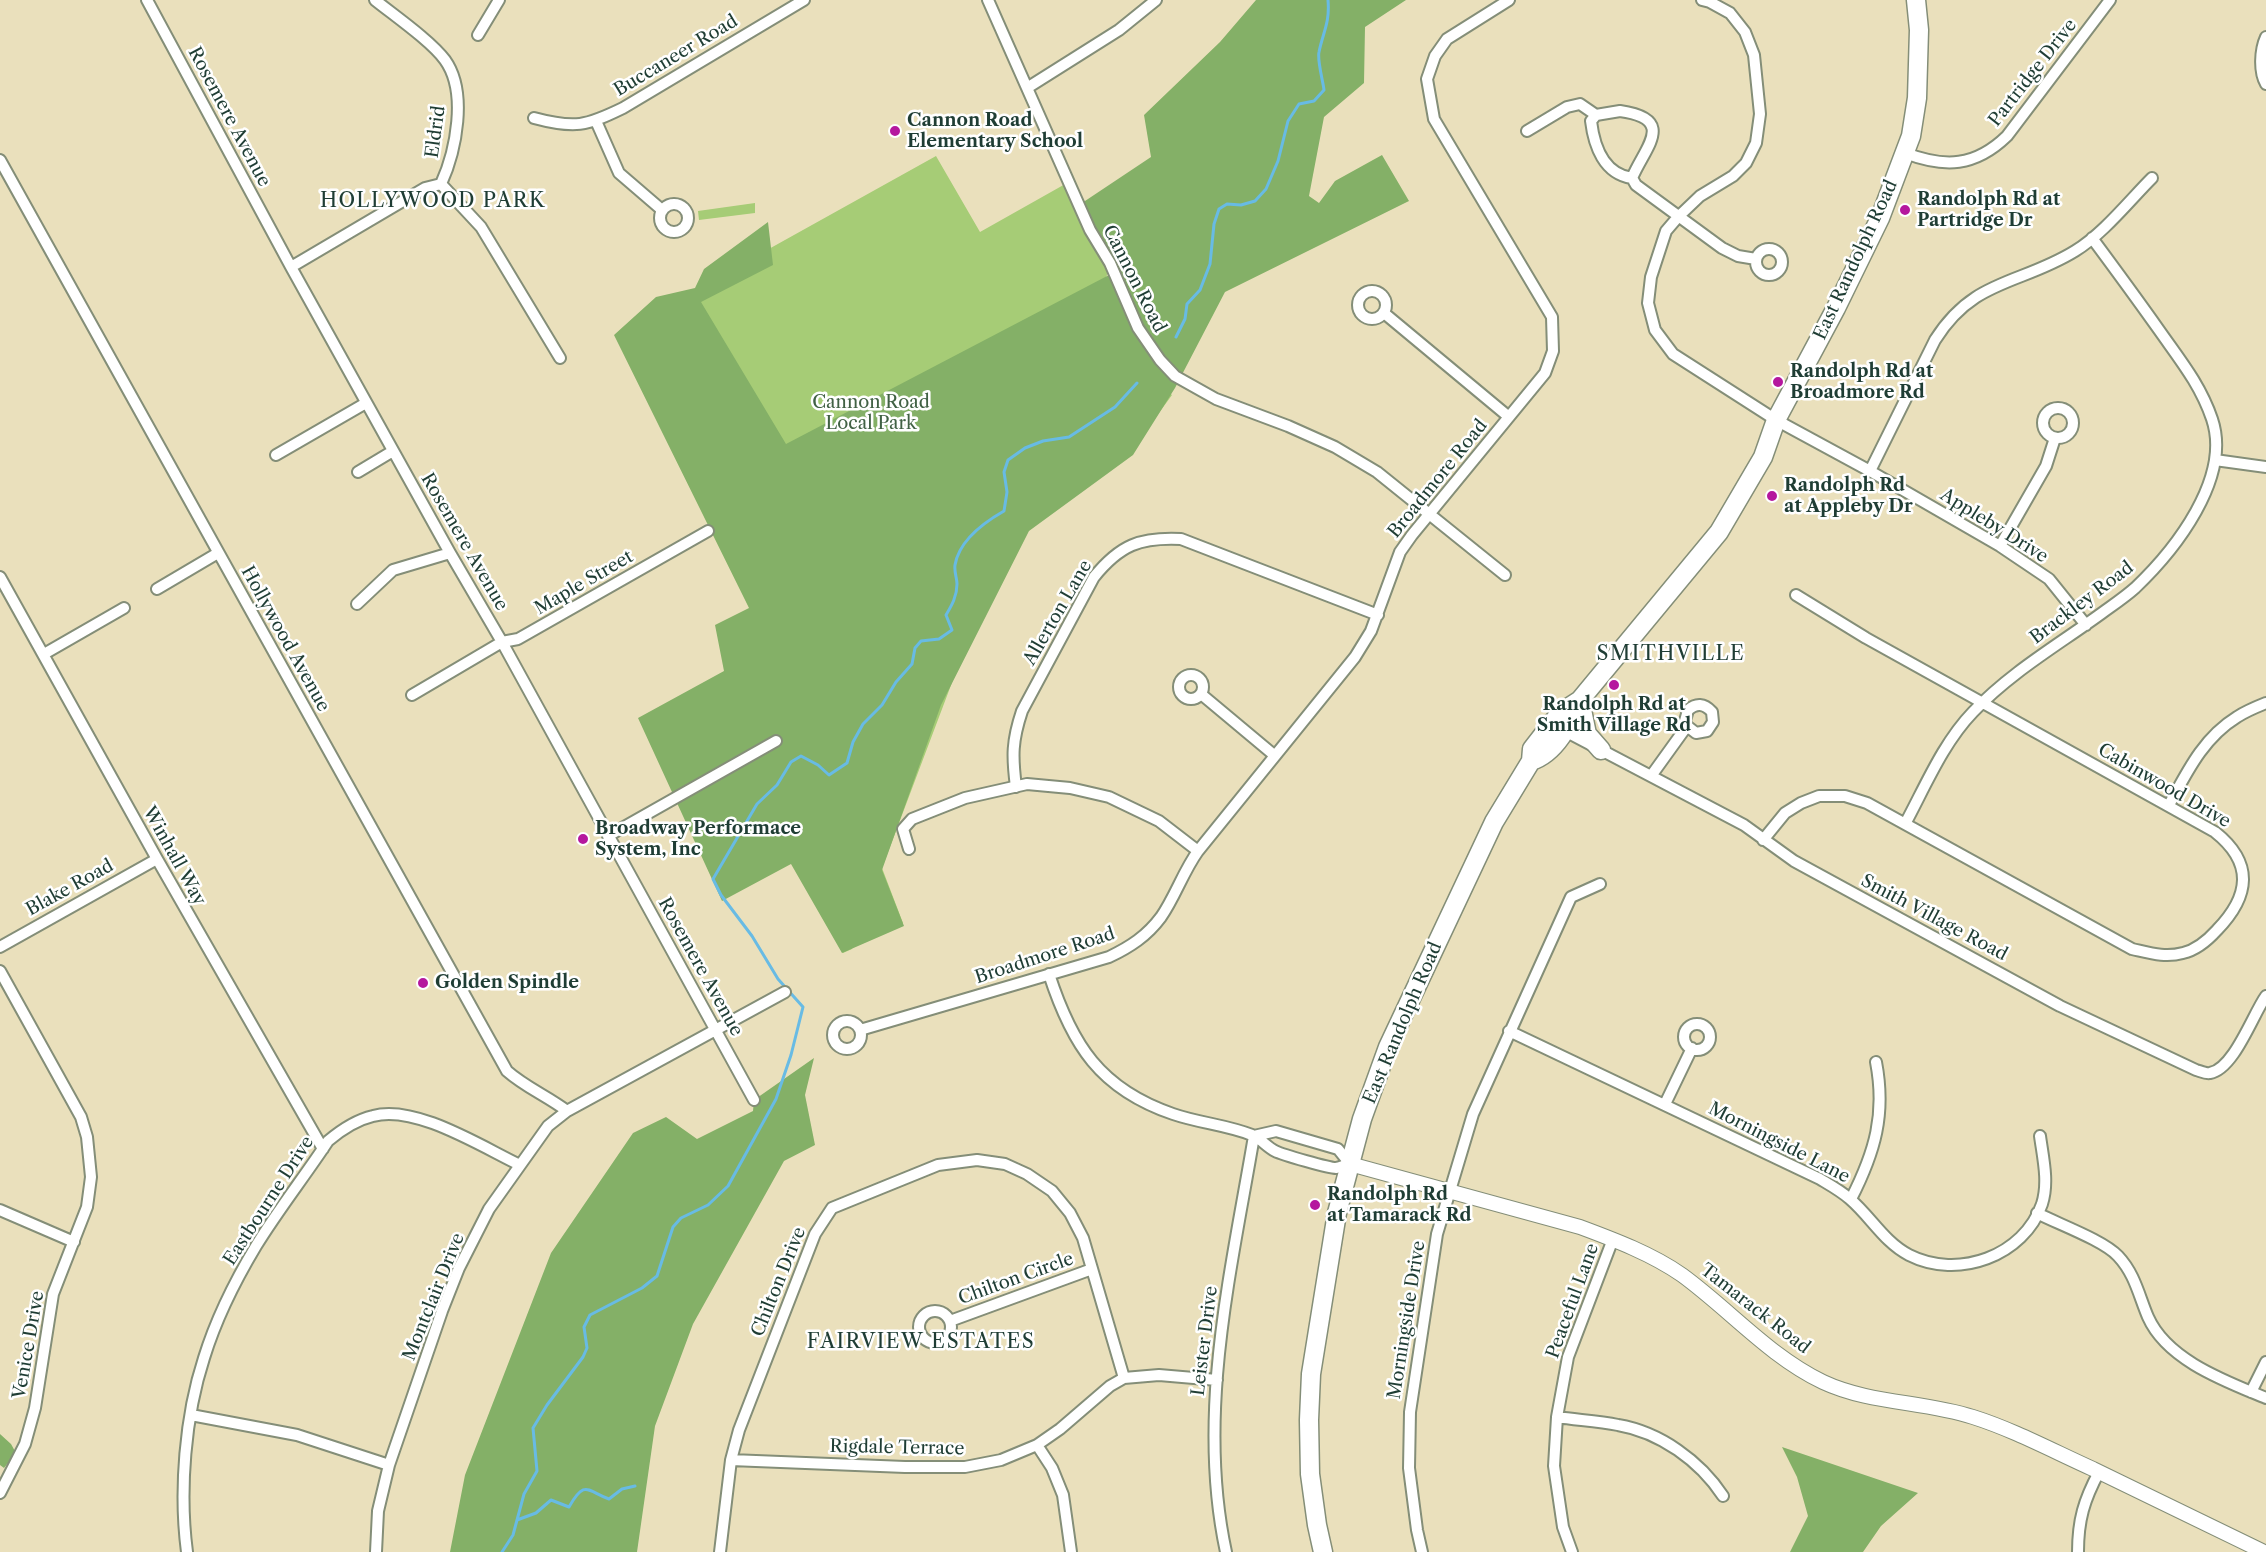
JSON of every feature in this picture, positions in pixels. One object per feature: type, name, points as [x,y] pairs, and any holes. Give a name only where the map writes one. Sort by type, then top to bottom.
[{"type":"main road","name":"East Randolph Road","points":[[1323,1552],[1310,1474],[1311,1374],[1337,1213],[1362,1119],[1388,1047],[1494,822],[1531,761],[1532,749],[1560,713],[1580,700],[1719,532],[1763,457],[1776,420],[1836,308],[1880,218],[1911,136],[1917,98],[1919,30],[1916,0]]},
{"type":"main road","name":"East Randolph Road","points":[[1531,761],[1544,757],[1565,731],[1571,723],[1580,700]]},
{"type":"main road","points":[[1580,700],[1587,734],[1600,750]]},
{"type":"street","name":"Rosemere Avenue","points":[[147,0],[366,403],[502,642],[754,1100]]},
{"type":"street","name":"Eldrid","points":[[375,0],[439,53],[446,61],[454,81],[459,117],[447,172],[441,184]]},
{"type":"street","points":[[478,35],[499,0]]},
{"type":"street","name":"Buccaneer Road","points":[[534,118],[575,126],[596,121],[623,108],[804,0]]},
{"type":"street","name":"Cannon Road","points":[[988,0],[1090,230],[1110,263],[1138,328],[1160,360],[1175,376],[1216,399],[1288,426],[1335,447],[1377,472],[1431,513],[1505,575]]},
{"type":"street","points":[[1027,88],[1119,30],[1156,0]]},
{"type":"street","name":"Broadmore Road","points":[[860,1030],[1109,957],[1142,938],[1161,916],[1187,866],[1198,851],[1355,657],[1378,615],[1400,552],[1412,535],[1545,373],[1553,351],[1552,317],[1434,118],[1428,80],[1435,56],[1447,39],[1509,0]]},
{"type":"street","points":[[1702,0],[1730,13],[1745,32],[1754,55],[1760,114],[1756,143],[1746,163],[1733,176],[1700,195],[1666,231],[1651,277],[1648,303],[1655,330],[1673,354],[1776,420]]},
{"type":"street","name":"Partridge Drive","points":[[1905,153],[1920,158],[1958,163],[1977,158],[1994,149],[2007,136],[2110,0]]},
{"type":"street","points":[[2266,37],[2262,46],[2262,78],[2266,84]]},
{"type":"street","points":[[1527,131],[1567,107],[1580,104],[1596,115]]},
{"type":"street","points":[[1620,111],[1639,114],[1648,119],[1653,128],[1653,137],[1632,178],[1621,177],[1611,169],[1598,149],[1593,138],[1591,121],[1596,115],[1620,111]]},
{"type":"street","points":[[596,121],[619,173],[662,210]]},
{"type":"street","name":"Hollywood Avenue","points":[[0,160],[507,1071],[523,1085],[552,1100],[567,1111]]},
{"type":"street","points":[[1632,178],[1636,185],[1722,248],[1738,256],[1756,259]]},
{"type":"street","points":[[1870,471],[1946,322],[1966,302],[1990,287],[2053,263],[2078,249],[2152,178]]},
{"type":"street","points":[[291,267],[425,188],[441,184],[481,227],[560,358]]},
{"type":"street","name":"Brackley Road","points":[[1905,824],[1945,749],[1971,713],[2018,670],[2086,625],[2134,589],[2167,553],[2202,501],[2212,474],[2216,447],[2213,421],[2199,386],[2092,238]]},
{"type":"street","points":[[1384,313],[1509,417]]},
{"type":"street","points":[[276,455],[366,403]]},
{"type":"street","name":"Appleby Drive","points":[[1776,420],[2000,546],[2049,579],[2086,625]]},
{"type":"street","points":[[2000,546],[2046,465],[2055,438]]},
{"type":"street","points":[[358,472],[393,451]]},
{"type":"street","points":[[2215,460],[2266,467]]},
{"type":"street","name":"Maple Street","points":[[412,695],[502,642],[518,639],[708,531]]},
{"type":"street","name":"Allerton Lane","points":[[1016,787],[1014,734],[1022,711],[1094,577],[1107,562],[1129,545],[1158,538],[1181,539],[1378,615]]},
{"type":"street","points":[[157,589],[218,553]]},
{"type":"street","points":[[357,604],[393,570],[450,553]]},
{"type":"street","name":"Winhall Way","points":[[0,577],[322,1149]]},
{"type":"street","name":"Cabinwood Drive","points":[[1763,840],[1785,813],[1801,802],[1819,796],[1845,796],[1868,803],[2132,950],[2164,956],[2184,953],[2206,942],[2229,918],[2240,900],[2242,887],[2242,870],[2230,844],[2215,832],[1866,638],[1796,595]]},
{"type":"street","points":[[44,654],[124,608]]},
{"type":"street","points":[[1201,694],[1274,755]]},
{"type":"street","points":[[2169,805],[2195,757],[2214,735],[2236,717],[2266,703]]},
{"type":"street","points":[[1651,776],[1687,726]]},
{"type":"street","name":"Smith Village Road","points":[[1565,731],[1744,825],[1794,861],[2060,1005],[2196,1070],[2209,1073],[2219,1069],[2239,1044],[2266,996]]},
{"type":"street","points":[[608,836],[777,741]]},
{"type":"street","points":[[909,849],[903,828],[912,819],[965,798],[1027,784],[1070,788],[1109,797],[1159,821],[1198,851]]},
{"type":"street","name":"Blake Road","points":[[0,947],[157,859]]},
{"type":"street","name":"Morningside Drive","points":[[1422,1552],[1409,1468],[1410,1412],[1437,1234],[1473,1114],[1571,897],[1600,885]]},
{"type":"street","name":"Venice Drive","points":[[0,971],[81,1117],[87,1137],[91,1177],[87,1207],[53,1294],[35,1408],[25,1444],[0,1493]]},
{"type":"street","name":"Tamarack Road","points":[[1049,974],[1060,1008],[1073,1035],[1088,1057],[1107,1078],[1142,1102],[1174,1115],[1254,1136],[1275,1151],[1334,1168],[1350,1164],[1580,1227],[1613,1239],[1682,1275],[1782,1357],[1824,1382],[1864,1395],[1934,1407],[1972,1417],[2016,1433],[2264,1552]]},
{"type":"street","name":"Montclair Drive","points":[[376,1552],[378,1511],[389,1465],[459,1268],[489,1209],[548,1126],[567,1111],[785,992]]},
{"type":"street","name":"Morningside Lane","points":[[1509,1031],[1820,1179],[1851,1199],[1885,1238],[1909,1255],[1932,1264],[1957,1266],[1987,1260],[2011,1246],[2032,1225],[2042,1202],[2046,1170],[2040,1136]]},
{"type":"street","points":[[1665,1104],[1692,1048]]},
{"type":"street","points":[[1851,1199],[1865,1172],[1877,1137],[1880,1084],[1876,1062]]},
{"type":"street","name":"Eastbourne Drive","points":[[187,1552],[184,1522],[184,1469],[191,1415],[204,1358],[231,1293],[256,1246],[328,1140],[340,1131],[375,1115],[408,1115],[436,1125],[520,1165]]},
{"type":"street","name":"Tamarack Road","points":[[1254,1136],[1276,1131],[1338,1149],[1350,1164]]},
{"type":"street","name":"Leister Drive","points":[[1226,1552],[1221,1530],[1213,1412],[1225,1305],[1254,1136]]},
{"type":"street","name":"Chilton Drive","points":[[720,1552],[731,1460],[739,1430],[815,1234],[832,1208],[939,1165],[976,1160],[1005,1164],[1027,1174],[1052,1191],[1070,1213],[1083,1239],[1124,1378]]},
{"type":"street","points":[[0,1209],[74,1242]]},
{"type":"street","points":[[2037,1214],[2097,1242],[2117,1255],[2136,1282],[2148,1317],[2157,1334],[2181,1358],[2266,1398]]},
{"type":"street","name":"Peaceful Lane","points":[[1572,1552],[1563,1527],[1554,1466],[1557,1417],[1568,1357],[1613,1239]]},
{"type":"street","name":"Chilton Circle","points":[[950,1321],[1092,1269]]},
{"type":"street","points":[[2251,1392],[2266,1362]]},
{"type":"street","name":"Rigdale Terrace","points":[[731,1460],[965,1467],[1001,1460],[1037,1445],[1060,1429],[1110,1386],[1124,1378],[1159,1375],[1216,1380]]},
{"type":"street","points":[[191,1415],[297,1435],[389,1465]]},
{"type":"street","points":[[1557,1417],[1620,1425],[1654,1437],[1673,1447],[1698,1466],[1711,1478],[1723,1496]]},
{"type":"street","points":[[1037,1445],[1052,1468],[1063,1495],[1071,1552]]},
{"type":"street","points":[[2078,1552],[2078,1528],[2089,1490],[2099,1472]]},
{"type":"green space","name":"Cannon Road Local Park","points":[[1256,0],[1406,0],[1365,27],[1364,83],[1324,117],[1309,196],[1319,203],[1335,181],[1382,155],[1409,201],[1225,292],[1175,388],[1133,455],[1029,531],[941,705],[882,870],[904,926],[842,953],[791,864],[722,901],[638,718],[724,671],[715,625],[749,608],[614,335],[656,297],[695,288],[704,269],[768,222],[773,265],[701,302],[786,444],[1109,275],[1110,263],[1079,205],[1151,157],[1144,115],[1220,42]]},
{"type":"green space","name":"Cannon Road Local Park","points":[[936,156],[980,232],[1067,183],[1110,268],[1101,289],[1159,385],[1172,395],[1129,454],[1052,500],[996,566],[882,868],[903,923],[855,941],[852,949],[843,953],[792,862],[807,731],[716,536],[616,334]]},
{"type":"green space","points":[[755,203],[755,213],[699,220],[698,211]]},
{"type":"green space","points":[[814,1058],[805,1095],[815,1145],[784,1161],[693,1324],[655,1426],[637,1552],[450,1552],[465,1475],[551,1253],[633,1133],[666,1117],[697,1139],[753,1111],[754,1100]]},
{"type":"green space","points":[[0,1434],[11,1444],[16,1453],[4,1468],[0,1465]]},
{"type":"green space","points":[[1782,1447],[1918,1493],[1881,1526],[1863,1552],[1790,1552],[1808,1516],[1797,1477]]},
{"type":"waterway","points":[[1176,337],[1185,319],[1187,304],[1200,290],[1210,264],[1214,224],[1219,209],[1227,204],[1241,205],[1255,201],[1266,189],[1278,161],[1288,121],[1299,104],[1314,101],[1324,90],[1319,56],[1327,21],[1328,0]]},
{"type":"waterway","points":[[502,1552],[513,1535],[524,1494],[537,1471],[533,1428],[583,1357],[587,1348],[584,1327],[590,1315],[642,1288],[657,1276],[673,1227],[681,1218],[708,1205],[728,1186],[776,1099],[791,1055],[803,1007],[778,979],[752,936],[721,895],[713,879],[757,804],[777,785],[791,762],[801,756],[818,765],[829,775],[847,763],[853,742],[863,724],[882,705],[896,682],[912,664],[915,648],[921,641],[939,639],[952,630],[946,615],[956,592],[957,556],[973,534],[1004,511],[1007,492],[1004,472],[1008,460],[1025,448],[1043,441],[1069,437],[1115,407],[1137,383]]},
{"type":"waterway","points":[[517,1520],[536,1513],[551,1500],[569,1507],[574,1498],[583,1490],[587,1489],[609,1499],[622,1489],[635,1486]]},
{"type":"place","name":"Cannon Road Elementary School","points":[[895,131]]},
{"type":"place","name":"Randolph Rd at Partridge Dr","points":[[1905,210]]},
{"type":"place","name":"Randolph Rd at Broadmore Rd","points":[[1778,382]]},
{"type":"place","name":"Randolph Rd at Appleby Dr","points":[[1772,496]]},
{"type":"place","name":"Randolph Rd at Smith Village Rd","points":[[1614,685]]},
{"type":"place","name":"Broadway Performace System, Inc","points":[[583,839]]},
{"type":"place","name":"Golden Spindle","points":[[423,983]]},
{"type":"place","name":"Randolph Rd at Tamarack Rd","points":[[1315,1205]]},
{"type":"district","name":"HOLLYWOOD PARK","points":[[433,201]]},
{"type":"district","name":"SMITHVILLE","points":[[1671,654]]},
{"type":"district","name":"FAIRVIEW ESTATES","points":[[921,1342]]}]
